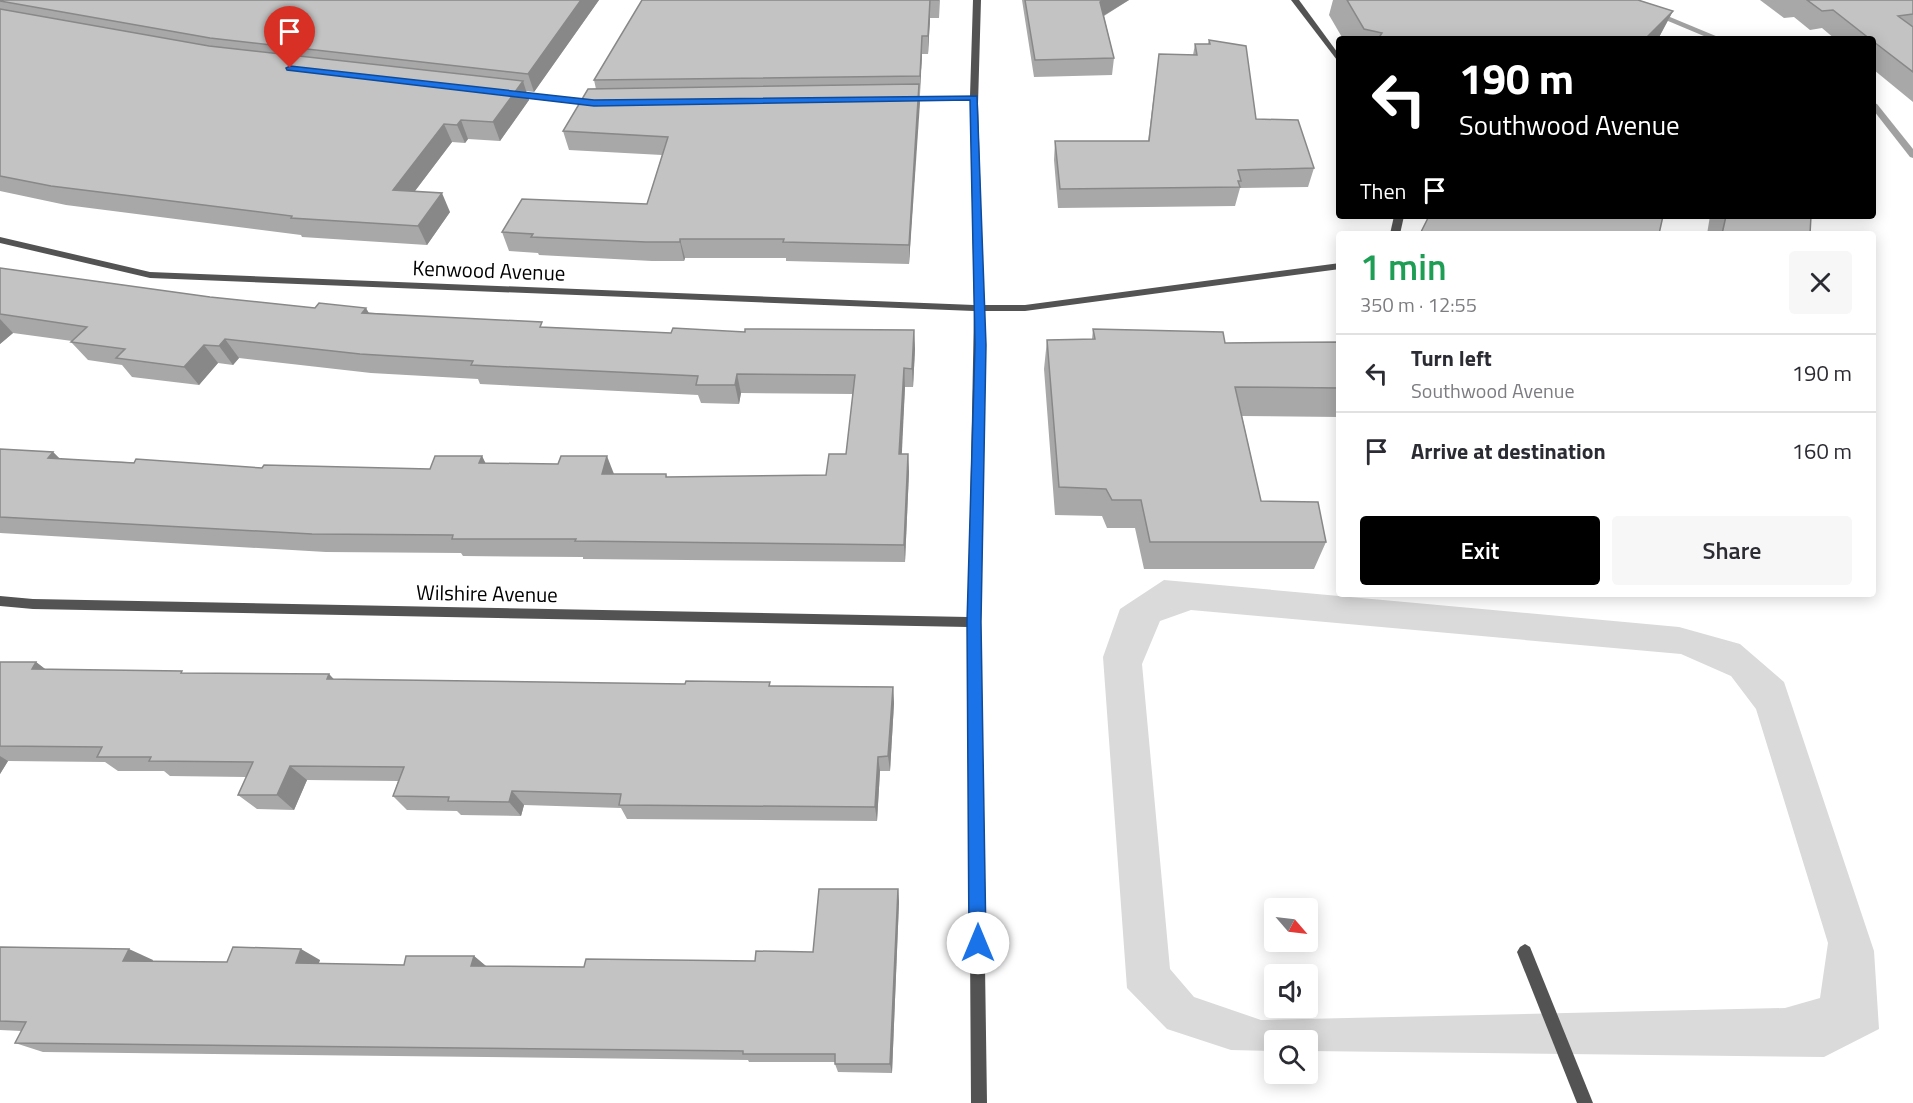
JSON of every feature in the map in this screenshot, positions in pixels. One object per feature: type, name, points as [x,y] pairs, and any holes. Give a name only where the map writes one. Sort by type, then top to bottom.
[{"type":"street","points":[[977,0],[974,98],[980,308],[974,622],[979,1103]]},
{"type":"street","points":[[1295,0],[1336,56]]},
{"type":"street","points":[[501,92],[606,103]]},
{"type":"street","points":[[891,99],[974,98]]},
{"type":"street","name":"Kenwood Avenue","points":[[0,240],[150,275],[980,308],[1025,308],[1336,268]]},
{"type":"street","name":"Wilshire Avenue","points":[[0,601],[33,604],[974,622]]},
{"type":"street","points":[[1525,952],[1585,1103]]},
{"type":"shaded area","points":[[1164,580],[1679,627],[1740,644],[1784,682],[1874,951],[1879,1029],[1824,1057],[1318,1051],[1318,1030],[1264,1030],[1264,1051],[1231,1050],[1167,1029],[1127,988],[1103,657],[1120,609]],"holes":[[[1191,610],[1681,654],[1731,676],[1756,709],[1828,943],[1820,998],[1785,1008],[1261,1020],[1194,997],[1170,969],[1142,664],[1160,621]]]},
{"type":"building","points":[[0,0],[581,0],[528,74],[210,38]]},
{"type":"building","points":[[642,0],[930,0],[928,36],[922,36],[920,76],[594,80]]},
{"type":"building","points":[[1025,0],[1103,0],[1100,2],[1114,58],[1035,60]]},
{"type":"building","points":[[1347,0],[1638,0],[1673,11],[1648,36],[1380,36],[1382,33],[1364,29]]},
{"type":"building","points":[[1807,0],[1913,0],[1913,14],[1898,16],[1913,27],[1913,72],[1876,44],[1876,36],[1866,36],[1833,10],[1822,11]]},
{"type":"building","points":[[0,9],[209,46],[523,81],[493,122],[461,120],[457,125],[444,124],[393,190],[442,193],[418,226],[291,218],[292,216],[51,186],[0,176]]},
{"type":"building","points":[[1209,40],[1246,46],[1256,119],[1298,120],[1314,168],[1238,170],[1240,187],[1060,189],[1055,141],[1149,141],[1159,54],[1197,55],[1195,44],[1210,44]]},
{"type":"building","points":[[919,84],[909,245],[783,242],[784,239],[680,239],[680,242],[646,242],[531,237],[533,234],[502,232],[522,199],[647,204],[668,137],[563,131],[588,89]]},
{"type":"building","points":[[1428,219],[1662,219],[1660,231],[1422,231]]},
{"type":"building","points":[[1725,219],[1811,219],[1810,231],[1723,231]]},
{"type":"building","points":[[0,268],[210,297],[315,308],[319,303],[366,308],[362,313],[542,322],[540,327],[671,333],[673,328],[745,332],[745,329],[914,330],[912,369],[904,368],[899,454],[908,454],[904,545],[452,539],[453,535],[312,534],[0,517],[0,449],[53,452],[48,458],[134,463],[136,459],[262,468],[264,465],[430,469],[435,456],[482,456],[479,463],[558,464],[561,456],[607,456],[602,474],[666,474],[666,477],[826,475],[829,454],[846,454],[855,375],[737,374],[735,385],[696,385],[698,376],[471,365],[473,361],[360,354],[225,339],[219,346],[204,345],[184,367],[116,358],[125,349],[71,342],[87,327],[0,314]]},
{"type":"building","points":[[1093,329],[1223,332],[1225,343],[1336,342],[1336,388],[1235,387],[1261,501],[1318,502],[1326,542],[1150,542],[1141,500],[1112,500],[1106,489],[1059,487],[1047,340],[1095,339]]},
{"type":"building","points":[[0,662],[36,662],[32,669],[329,674],[327,679],[685,684],[686,681],[770,682],[769,686],[893,687],[888,756],[878,757],[875,807],[619,805],[621,794],[512,791],[509,802],[448,801],[449,797],[393,796],[404,767],[290,766],[277,795],[238,795],[253,762],[149,761],[151,757],[97,757],[102,747],[0,746]]},
{"type":"building","points":[[819,889],[898,889],[890,1064],[835,1064],[835,1054],[743,1054],[743,1051],[15,1043],[26,1022],[0,1021],[0,947],[129,949],[123,961],[227,962],[233,947],[301,949],[296,963],[404,965],[406,956],[474,956],[471,966],[584,967],[586,959],[755,961],[756,951],[813,952]]},
{"type":"waterway","points":[[1622,0],[1712,36]]},
{"type":"waterway","points":[[1876,109],[1913,155]]},
{"type":"route","points":[[290,68],[594,103],[974,98],[980,308],[974,622],[978,943]]}]
